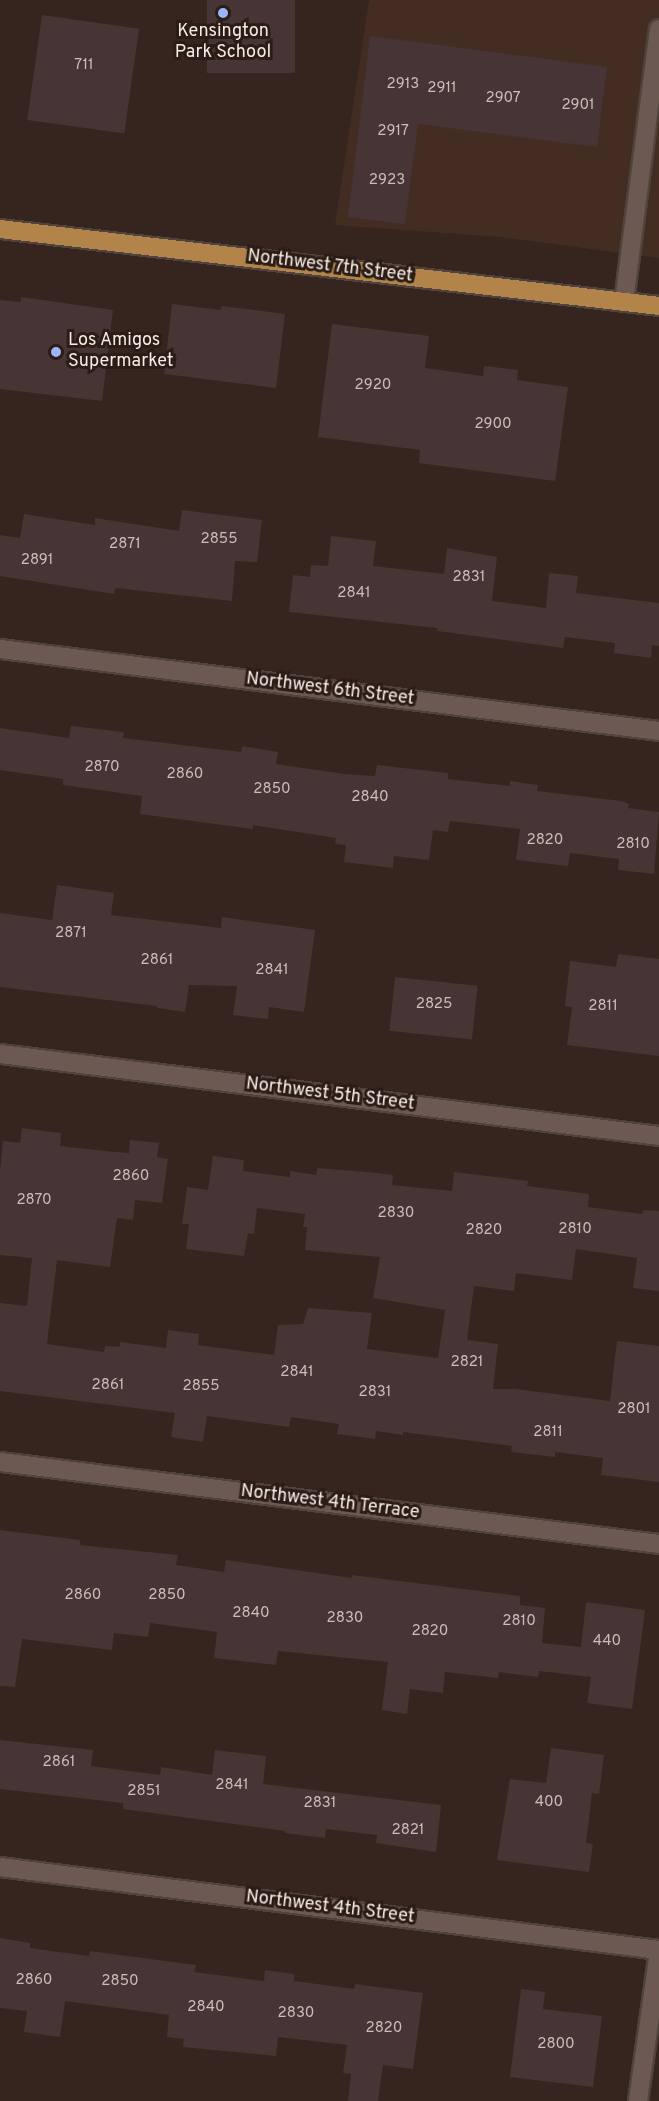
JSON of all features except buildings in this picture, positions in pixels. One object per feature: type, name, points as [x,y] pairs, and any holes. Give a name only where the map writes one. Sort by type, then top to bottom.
[{"type":"main road","name":"Northwest 7th Street","points":[[0,230],[659,306]]},
{"type":"street","points":[[624,302],[659,28]]},
{"type":"street","name":"Northwest 6th Street","points":[[0,649],[659,731]]},
{"type":"street","name":"Northwest 5th Street","points":[[0,1054],[659,1136]]},
{"type":"street","name":"Northwest 4th Terrace","points":[[0,1462],[659,1544]]},
{"type":"street","name":"Northwest 4th Street","points":[[0,1867],[659,1951]]},
{"type":"street","points":[[639,2101],[659,1951]]},
{"type":"shaded area","points":[[369,0],[659,0],[659,258],[500,237],[335,225]]},
{"type":"place","name":"Kensington Park School","points":[[223,13]]},
{"type":"place","name":"Los Amigos Supermarket","points":[[56,352]]}]
